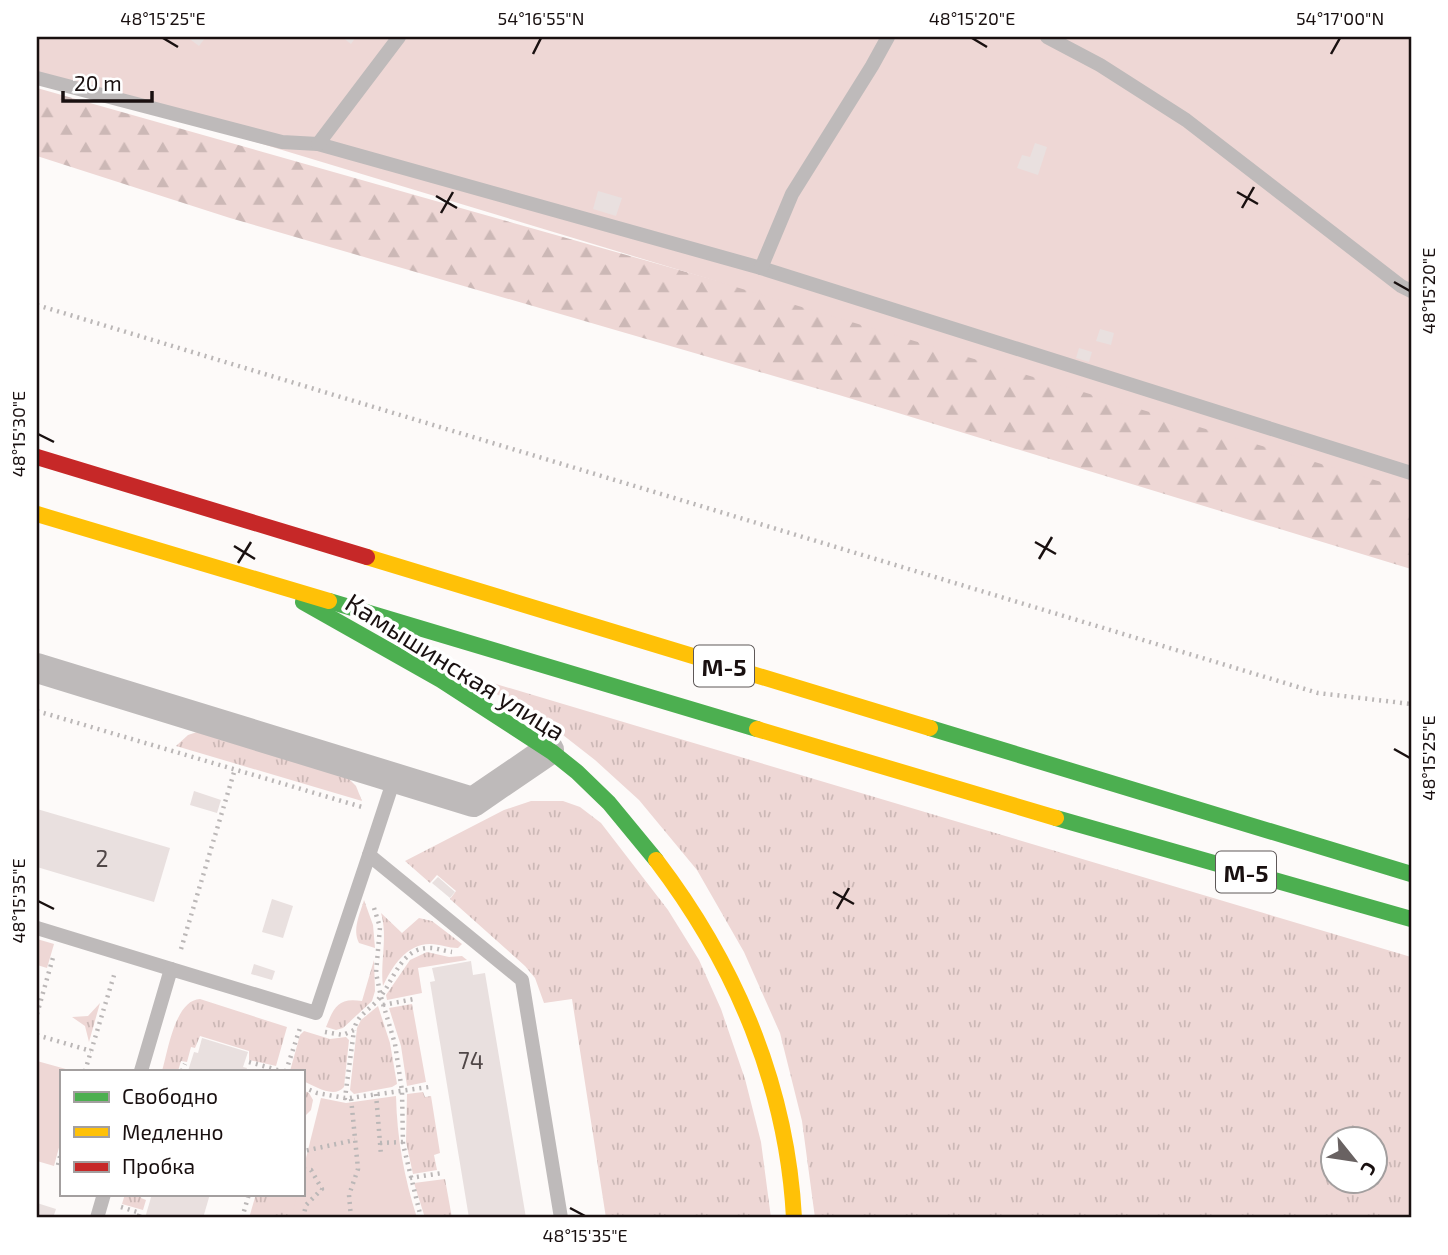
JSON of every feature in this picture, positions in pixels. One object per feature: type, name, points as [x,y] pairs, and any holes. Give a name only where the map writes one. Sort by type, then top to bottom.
[{"type":"main road","name":"М-5","points":[[37,457],[1411,874]]},
{"type":"main road","name":"М-5","points":[[37,514],[1080,825],[1411,919]]},
{"type":"main road","name":"Камышинская улица","points":[[267,582],[444,681],[549,750],[588,782],[641,840],[689,906],[732,978],[758,1044],[781,1120],[794,1218]]},
{"type":"street","points":[[37,668],[473,802],[549,750]]},
{"type":"lane","points":[[318,144],[399,37]]},
{"type":"lane","points":[[761,268],[792,194],[888,37]]},
{"type":"lane","points":[[1047,37],[1100,65],[1186,120],[1411,291]]},
{"type":"lane","points":[[37,78],[282,142],[318,144],[761,268],[1411,473]]},
{"type":"lane","points":[[37,928],[316,1013],[394,779]]},
{"type":"lane","points":[[369,855],[522,980],[561,1218]]},
{"type":"lane","points":[[141,1070],[171,969]]},
{"type":"lane","points":[[97,1218],[103,1196]]},
{"type":"path","points":[[37,305],[1318,693],[1411,704]]},
{"type":"path","points":[[37,711],[383,813]]},
{"type":"path","points":[[168,946],[181,949],[235,769]]},
{"type":"path","points":[[359,885],[369,893],[380,927],[376,973],[395,1044],[402,1091],[403,1142],[421,1218]]},
{"type":"path","points":[[351,1218],[349,1195],[358,1169],[348,1098],[354,1030],[360,1017],[381,997],[400,964],[418,950],[429,948],[464,951]]},
{"type":"path","points":[[37,1014],[56,950]]},
{"type":"path","points":[[85,1070],[116,968]]},
{"type":"path","points":[[383,1004],[414,999]]},
{"type":"path","points":[[286,1070],[301,1024],[313,1028]]},
{"type":"path","points":[[324,1031],[343,1035],[354,1030]]},
{"type":"path","points":[[37,1035],[91,1051]]},
{"type":"path","points":[[249,1062],[277,1070]]},
{"type":"path","points":[[183,1070],[185,1064]]},
{"type":"path","points":[[304,1087],[317,1093],[348,1098],[429,1087]]},
{"type":"path","points":[[376,1094],[381,1155]]},
{"type":"path","points":[[304,1152],[355,1140]]},
{"type":"path","points":[[380,1143],[403,1142]]},
{"type":"path","points":[[58,1165],[60,1156]]},
{"type":"path","points":[[303,1218],[306,1205],[322,1189],[311,1170],[304,1169]]},
{"type":"path","points":[[410,1178],[442,1173]]},
{"type":"path","points":[[242,1218],[248,1196]]},
{"type":"path","points":[[117,1206],[140,1213],[138,1218]]},
{"type":"green space","points":[[37,37],[1411,37],[1411,491],[37,76]]},
{"type":"green space","points":[[37,88],[909,335],[1411,486],[1411,569],[839,395],[230,218],[37,156]]},
{"type":"green space","points":[[459,673],[1411,957],[1411,1218],[815,1218],[802,1121],[780,1033],[744,952],[697,870],[639,800],[595,760],[545,721]]},
{"type":"green space","points":[[197,732],[347,777],[356,786],[362,801],[176,746],[188,735]]},
{"type":"green space","points":[[531,801],[563,801],[580,807],[601,823],[668,910],[699,960],[721,1009],[745,1079],[761,1142],[771,1218],[606,1218],[572,999],[544,1003],[535,978],[525,966],[450,899],[456,891],[437,875],[430,883],[405,861],[504,810]]},
{"type":"green space","points":[[364,900],[373,925],[375,948],[359,943],[357,938],[357,922]]},
{"type":"green space","points":[[381,913],[402,933],[419,918],[432,921],[462,944],[458,948],[430,944],[414,948],[395,964],[383,986],[384,931]]},
{"type":"green space","points":[[37,939],[54,944],[47,968],[37,965]]},
{"type":"green space","points":[[427,952],[449,957],[462,956],[467,960],[418,968],[422,993],[387,1000],[386,995],[410,960]]},
{"type":"green space","points":[[374,960],[375,991],[372,1001],[343,1028],[336,1030],[326,1027],[342,1002],[362,1001]]},
{"type":"green space","points":[[200,999],[287,1027],[276,1066],[249,1060],[249,1051],[200,1036],[195,1048],[191,1047],[187,1062],[181,1061],[178,1070],[162,1070],[174,1028],[184,1008]]},
{"type":"green space","points":[[100,1003],[89,1042],[85,1026],[72,1017],[88,1016]]},
{"type":"green space","points":[[412,1004],[426,1082],[407,1086],[401,1046],[389,1008]]},
{"type":"green space","points":[[378,1006],[390,1043],[397,1084],[354,1094],[350,1090],[357,1028],[361,1020]]},
{"type":"green space","points":[[304,1031],[330,1039],[346,1037],[349,1040],[344,1087],[330,1092],[304,1081],[304,1070],[290,1070],[300,1035]]},
{"type":"green space","points":[[37,1061],[69,1070],[60,1070],[60,1144],[54,1166],[37,1161]]},
{"type":"green space","points":[[304,1090],[313,1100],[311,1110],[304,1117]]},
{"type":"green space","points":[[423,1092],[425,1097],[431,1096],[440,1153],[434,1155],[437,1170],[413,1174],[406,1142],[407,1094]]},
{"type":"green space","points":[[396,1096],[402,1158],[417,1218],[291,1218],[296,1196],[304,1196],[304,1166],[321,1098],[346,1103]]},
{"type":"green space","points":[[445,1179],[452,1218],[425,1218],[414,1183]]},
{"type":"green space","points":[[124,1196],[142,1196],[146,1200],[143,1210],[122,1204]]},
{"type":"green space","points":[[255,1196],[303,1196],[299,1218],[249,1218]]},
{"type":"building","points":[[187,37],[206,37],[199,46]]},
{"type":"building","points":[[342,37],[356,37],[351,44]]},
{"type":"building","points":[[1035,143],[1047,147],[1038,175],[1017,168],[1022,155],[1030,157]]},
{"type":"building","points":[[598,191],[622,198],[616,216],[593,209]]},
{"type":"building","points":[[1100,329],[1114,333],[1111,345],[1096,341]]},
{"type":"building","points":[[1079,348],[1092,352],[1089,362],[1076,358]]},
{"type":"building","points":[[194,791],[221,800],[217,813],[190,805]]},
{"type":"building","points":[[37,809],[170,848],[154,902],[37,867]]},
{"type":"building","points":[[438,877],[455,892],[450,898],[432,883]]},
{"type":"building","points":[[272,899],[293,906],[283,938],[262,932]]},
{"type":"building","points":[[471,961],[473,975],[485,973],[526,1218],[469,1218],[430,982],[435,981],[432,968]]},
{"type":"building","points":[[254,964],[275,971],[272,980],[251,974]]},
{"type":"building","points":[[202,1038],[248,1052],[243,1067],[247,1068],[188,1070],[194,1052],[198,1053]]},
{"type":"building","points":[[151,1196],[209,1196],[203,1218],[145,1218]]},
{"type":"building","points":[[37,1203],[56,1209],[53,1218],[37,1218]]},
{"type":"traffic: fast","points":[[329,601],[757,729]]},
{"type":"traffic: fast","points":[[303,602],[441,680],[552,752],[609,803],[656,860]]},
{"type":"traffic: fast","points":[[930,728],[1411,874]]},
{"type":"traffic: fast","points":[[1056,818],[1411,919]]},
{"type":"traffic: slow","points":[[37,514],[329,601]]},
{"type":"traffic: slow","points":[[367,557],[930,728]]},
{"type":"traffic: slow","points":[[757,729],[1056,818]]},
{"type":"traffic: slow","points":[[656,860],[685,900],[710,942],[752,1029],[781,1121],[794,1218]]},
{"type":"traffic: jam","points":[[37,457],[367,557]]}]
